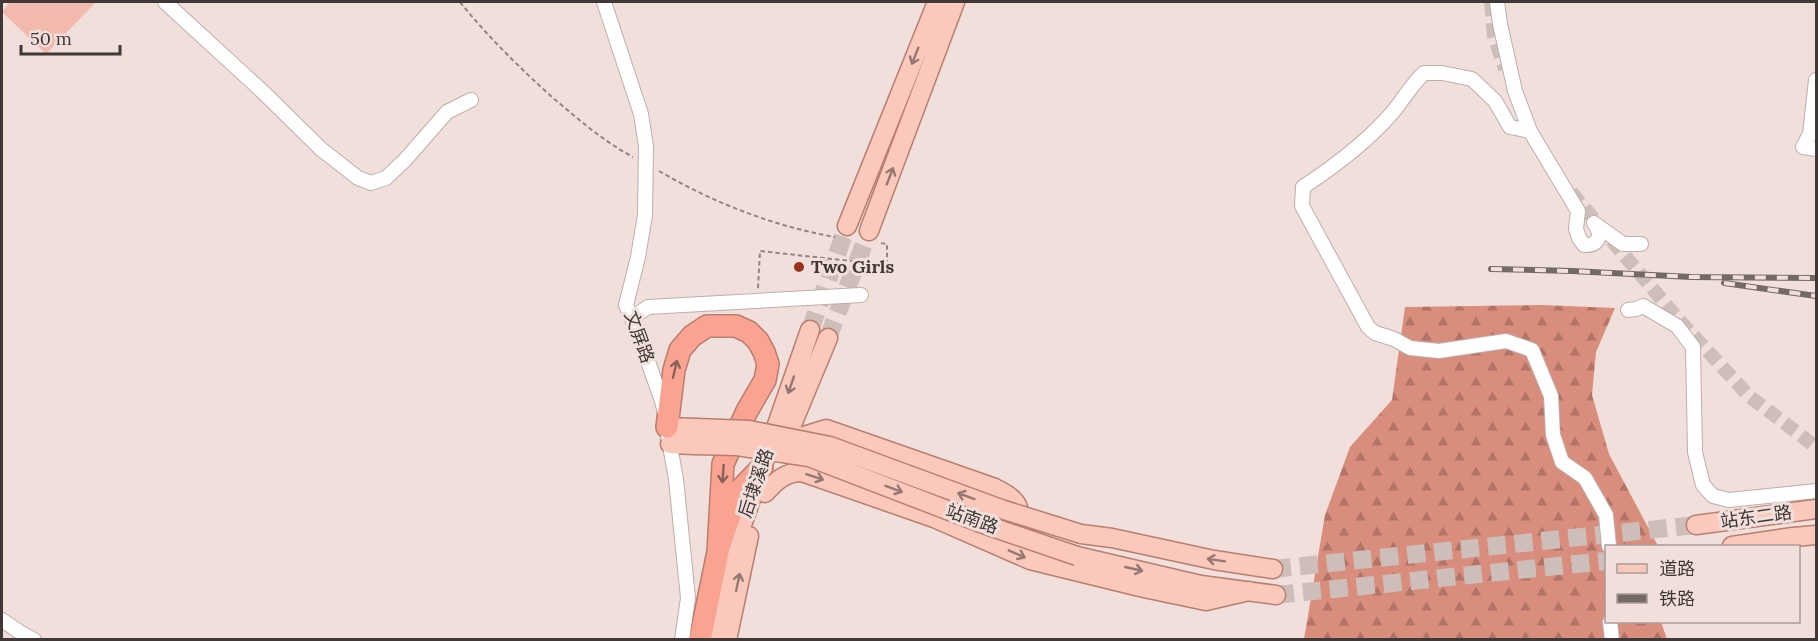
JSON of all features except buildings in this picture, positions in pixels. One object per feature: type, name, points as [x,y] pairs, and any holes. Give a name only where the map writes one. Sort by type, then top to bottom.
[{"type":"highway","points":[[668,435],[674,370],[680,350],[692,336],[707,326],[736,326],[749,332],[758,341],[768,364],[765,381],[747,411],[723,464],[718,552]]},
{"type":"highway","points":[[700,639],[718,552],[738,492],[762,467]]},
{"type":"main road","points":[[847,226],[937,2]]},
{"type":"main road","points":[[869,231],[955,2]]},
{"type":"main road","name":"后埭溪路","points":[[715,639],[726,571],[810,330]]},
{"type":"main road","points":[[727,639],[746,543],[828,338]]},
{"type":"main road","points":[[794,439],[826,429],[995,488],[1014,499],[1018,506],[1018,518],[1015,528],[1007,535],[1000,538],[968,533]]},
{"type":"main road","name":"站南路","points":[[668,435],[696,436],[749,430],[830,446],[1000,509],[1081,534],[1273,569]]},
{"type":"main road","name":"站南路","points":[[696,436],[737,447],[809,457],[986,525],[1077,556],[1201,585],[1276,595]]},
{"type":"main road","points":[[765,493],[777,481],[792,472],[802,472],[934,518],[1030,560],[1206,601],[1249,591]]},
{"type":"main road","name":"站东二路","points":[[1696,525],[1816,509]]},
{"type":"main road","name":"站东二路","points":[[1739,545],[1816,534]]},
{"type":"street","points":[[165,2],[321,149],[358,178],[371,183],[386,178],[447,112],[471,100]]},
{"type":"street","name":"文屏路","points":[[604,2],[641,114],[646,146],[645,215],[638,258],[626,305],[662,401],[676,479],[688,598],[682,639]]},
{"type":"street","points":[[1497,2],[1515,91],[1530,131],[1578,211],[1576,229],[1578,238],[1584,245],[1597,242],[1599,238],[1599,232],[1594,223]]},
{"type":"street","points":[[1530,131],[1510,127],[1495,100],[1472,78],[1442,73],[1424,74],[1414,83],[1392,113],[1343,160],[1303,187],[1302,206],[1368,327],[1375,333],[1394,339],[1410,348],[1439,351],[1506,342],[1532,350],[1551,396],[1553,435],[1562,462],[1584,478],[1606,515],[1609,545]]},
{"type":"street","points":[[1816,80],[1809,134],[1803,147],[1816,149]]},
{"type":"street","points":[[1574,204],[1594,223],[1623,244],[1641,244]]},
{"type":"street","points":[[632,318],[648,307],[861,295]]},
{"type":"street","points":[[1628,310],[1643,306],[1677,326],[1693,347],[1695,452],[1703,485],[1713,496],[1730,500],[1816,491]]},
{"type":"street","points":[[2,620],[34,639]]},
{"type":"street","points":[[1610,623],[1612,639]]},
{"type":"path","points":[[758,301],[760,251],[887,265],[887,244]]},
{"type":"green space","points":[[1541,305],[1615,308],[1596,352],[1592,395],[1609,454],[1657,545],[1605,545],[1605,623],[1661,623],[1667,639],[1304,639],[1325,515],[1350,447],[1392,400],[1405,307]]},
{"type":"shaded area","points":[[10,2],[96,2],[46,54],[2,12]]},
{"type":"tunnel","points":[[1491,2],[1494,36],[1505,69]]},
{"type":"tunnel","points":[[1571,192],[1678,319],[1749,396],[1816,447]]},
{"type":"tunnel","points":[[810,330],[847,226]]},
{"type":"tunnel","points":[[828,338],[869,231]]},
{"type":"tunnel","points":[[1273,569],[1696,525]]},
{"type":"tunnel","points":[[1276,595],[1605,561]]},
{"type":"railway","points":[[1491,269],[1691,277],[1816,278]]},
{"type":"railway","points":[[1724,283],[1816,296]]},
{"type":"place","name":"Two Girls","points":[[799,267]]}]
